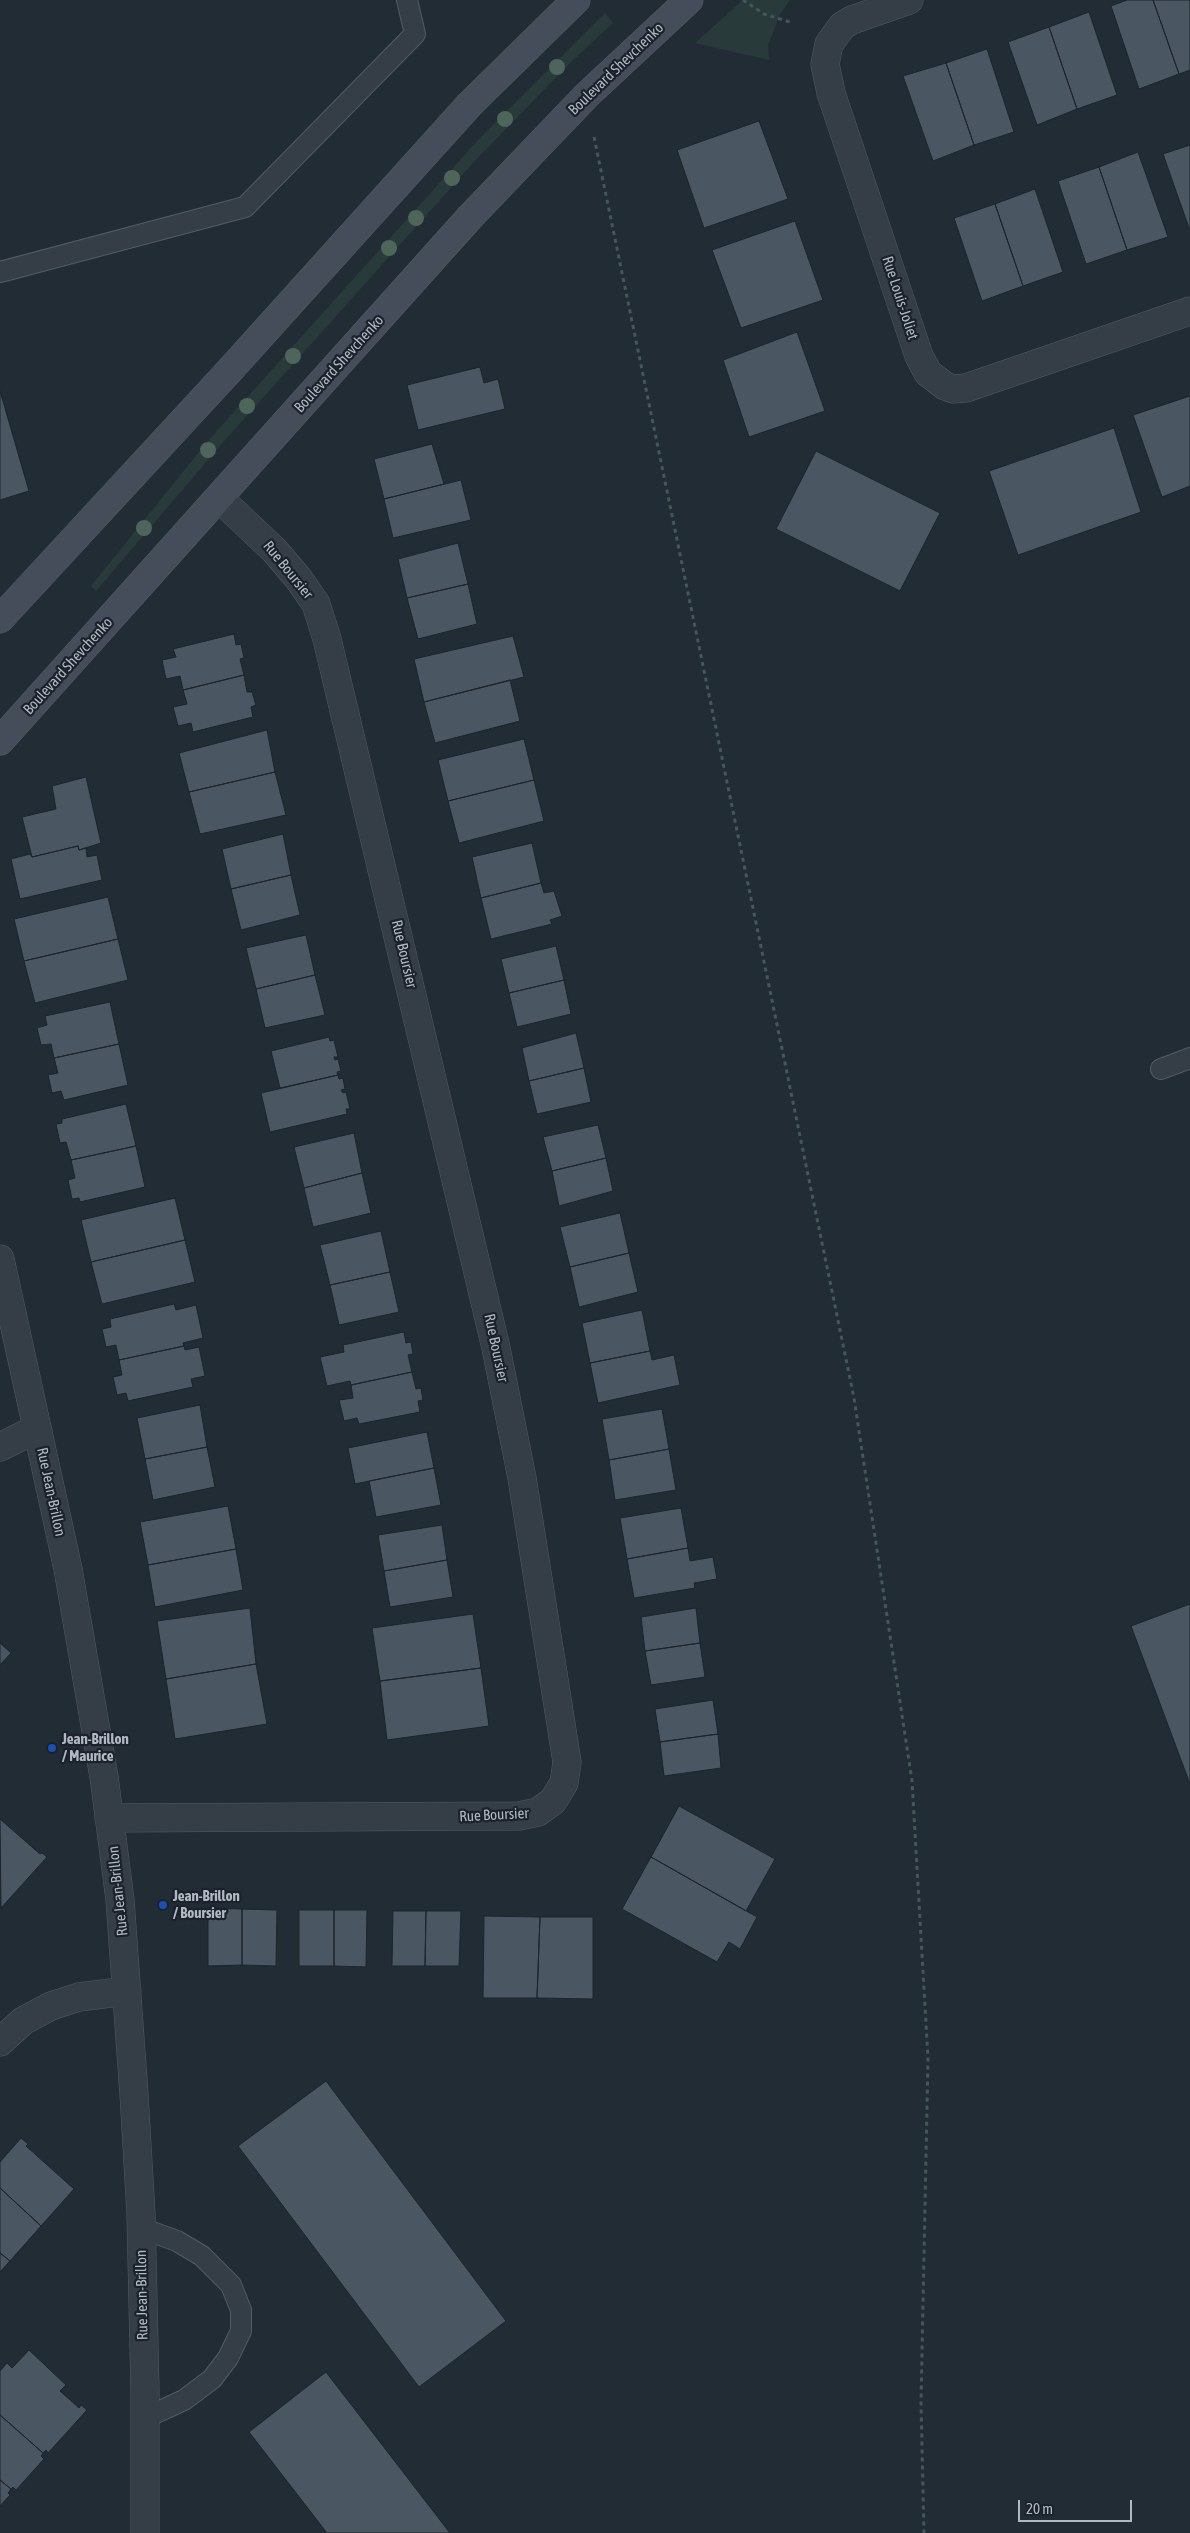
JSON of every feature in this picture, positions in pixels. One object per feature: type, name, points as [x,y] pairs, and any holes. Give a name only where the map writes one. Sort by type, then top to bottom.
[{"type":"street","points":[[0,618],[230,370],[470,104],[576,0]]},
{"type":"street","name":"Boulevard Shevchenko","points":[[0,741],[505,180],[587,95],[689,0]]},
{"type":"street","name":"Rue Louis-Joliet","points":[[908,0],[852,20],[842,26],[829,44],[825,64],[831,93],[919,356],[928,373],[945,386],[953,389],[966,388],[1190,311]]},
{"type":"street","name":"Rue Boursier","points":[[109,1818],[519,1816],[538,1812],[554,1801],[564,1783],[567,1762],[522,1478],[496,1348],[332,655],[316,604],[303,585],[274,550],[219,498]]},
{"type":"street","name":"Rue Jean-Brillon","points":[[0,1259],[68,1569],[109,1818],[120,1900],[141,2228],[145,2418],[145,2533]]},
{"type":"street","points":[[0,1448],[26,1434],[38,1432]]},
{"type":"street","points":[[0,2042],[23,2022],[51,2006],[79,1997],[127,1990]]},
{"type":"lane","points":[[0,272],[245,207],[416,34],[407,0]]},
{"type":"lane","points":[[1161,1069],[1190,1058]]},
{"type":"lane","points":[[141,2228],[178,2241],[202,2256],[231,2285],[242,2310],[241,2332],[228,2358],[212,2379],[184,2400],[145,2418]]},
{"type":"path","points":[[743,0],[764,14],[790,22]]},
{"type":"path","points":[[594,137],[854,1398],[912,1781],[928,2058],[921,2403],[924,2533]]},
{"type":"green space","points":[[743,0],[790,0],[780,14],[768,45],[769,60],[695,43]]},
{"type":"green space","points":[[605,13],[613,23],[571,62],[473,163],[219,447],[96,591],[91,586],[207,442],[478,140]]},
{"type":"building","points":[[1127,0],[1153,0],[1179,74],[1139,89],[1111,6]]},
{"type":"building","points":[[1153,0],[1190,0],[1190,70],[1179,74]]},
{"type":"building","points":[[1089,12],[1117,95],[1077,109],[1049,27]]},
{"type":"building","points":[[1049,27],[1077,109],[1037,125],[1008,42]]},
{"type":"building","points":[[987,49],[1014,132],[974,145],[946,63]]},
{"type":"building","points":[[946,63],[974,145],[933,161],[903,76]]},
{"type":"building","points":[[759,121],[788,199],[704,228],[677,150]]},
{"type":"building","points":[[1190,145],[1190,227],[1189,228],[1163,154]]},
{"type":"building","points":[[1138,152],[1168,237],[1127,250],[1099,167]]},
{"type":"building","points":[[1099,167],[1127,250],[1086,264],[1058,181]]},
{"type":"building","points":[[1035,189],[1063,272],[1023,286],[995,204]]},
{"type":"building","points":[[995,204],[1023,286],[982,301],[954,218]]},
{"type":"building","points":[[795,221],[823,300],[741,328],[712,250]]},
{"type":"building","points":[[797,332],[825,411],[749,437],[723,360]]},
{"type":"building","points":[[480,367],[484,383],[498,379],[505,409],[418,430],[407,385]]},
{"type":"building","points":[[0,391],[29,491],[0,500]]},
{"type":"building","points":[[1190,396],[1190,486],[1162,497],[1133,415]]},
{"type":"building","points":[[1114,428],[1141,512],[1018,555],[989,471]]},
{"type":"building","points":[[432,444],[444,484],[384,499],[374,459]]},
{"type":"building","points":[[816,451],[940,513],[900,591],[776,529]]},
{"type":"building","points":[[461,480],[471,520],[393,538],[384,499]]},
{"type":"building","points":[[458,543],[468,584],[407,598],[398,559]]},
{"type":"building","points":[[468,584],[477,624],[418,639],[407,598]]},
{"type":"building","points":[[234,634],[236,645],[241,644],[244,658],[240,659],[244,675],[183,690],[180,676],[166,679],[162,660],[176,657],[173,649]]},
{"type":"building","points":[[513,636],[524,677],[424,702],[414,659]]},
{"type":"building","points":[[244,675],[247,692],[252,692],[256,705],[251,707],[253,717],[193,732],[191,723],[178,726],[173,707],[187,704],[183,690]]},
{"type":"building","points":[[510,680],[520,721],[435,743],[424,702]]},
{"type":"building","points":[[267,730],[275,772],[189,792],[179,753]]},
{"type":"building","points":[[524,739],[534,780],[448,801],[438,760]]},
{"type":"building","points":[[275,772],[286,815],[200,834],[189,792]]},
{"type":"building","points":[[86,777],[101,843],[79,850],[78,846],[32,857],[22,817],[56,809],[52,786]]},
{"type":"building","points":[[534,780],[544,821],[459,843],[448,801]]},
{"type":"building","points":[[283,834],[291,875],[231,889],[222,849]]},
{"type":"building","points":[[532,843],[541,883],[481,898],[472,857]]},
{"type":"building","points":[[78,846],[79,850],[86,848],[87,857],[97,855],[102,880],[20,899],[11,859],[30,854],[32,857]]},
{"type":"building","points":[[291,875],[300,915],[241,930],[231,889]]},
{"type":"building","points":[[541,883],[544,893],[554,891],[562,916],[550,920],[552,924],[491,939],[481,898]]},
{"type":"building","points":[[108,897],[118,939],[24,961],[14,919]]},
{"type":"building","points":[[306,935],[315,975],[256,989],[246,948]]},
{"type":"building","points":[[118,939],[128,980],[35,1003],[24,961]]},
{"type":"building","points":[[556,946],[564,980],[509,993],[501,959]]},
{"type":"building","points":[[315,975],[325,1015],[265,1028],[256,989]]},
{"type":"building","points":[[564,980],[571,1014],[517,1027],[509,993]]},
{"type":"building","points":[[110,1002],[119,1044],[54,1058],[51,1044],[41,1045],[37,1028],[47,1025],[45,1016]]},
{"type":"building","points":[[576,1033],[584,1068],[529,1081],[522,1048]]},
{"type":"building","points":[[329,1037],[330,1041],[334,1040],[338,1057],[334,1057],[335,1060],[338,1059],[341,1071],[337,1072],[338,1075],[280,1088],[271,1051]]},
{"type":"building","points":[[119,1044],[128,1085],[64,1100],[61,1091],[52,1093],[48,1075],[58,1073],[54,1058]]},
{"type":"building","points":[[584,1068],[591,1102],[537,1114],[529,1081]]},
{"type":"building","points":[[338,1075],[339,1079],[343,1078],[345,1089],[341,1090],[343,1093],[346,1092],[350,1109],[346,1109],[347,1114],[270,1132],[261,1093]]},
{"type":"building","points":[[126,1104],[136,1146],[71,1160],[66,1142],[60,1143],[56,1124],[62,1123],[62,1119]]},
{"type":"building","points":[[598,1125],[606,1158],[552,1171],[543,1137]]},
{"type":"building","points":[[354,1133],[362,1173],[304,1188],[294,1147]]},
{"type":"building","points":[[136,1146],[145,1187],[80,1202],[79,1198],[72,1199],[68,1180],[75,1178],[71,1160]]},
{"type":"building","points":[[606,1158],[613,1191],[559,1206],[552,1171]]},
{"type":"building","points":[[362,1173],[371,1213],[313,1227],[304,1188]]},
{"type":"building","points":[[175,1198],[185,1240],[91,1262],[81,1220]]},
{"type":"building","points":[[620,1213],[629,1253],[570,1267],[560,1227]]},
{"type":"building","points":[[381,1231],[390,1272],[330,1285],[320,1245]]},
{"type":"building","points":[[185,1240],[195,1282],[102,1304],[91,1262]]},
{"type":"building","points":[[629,1253],[638,1292],[579,1307],[570,1267]]},
{"type":"building","points":[[390,1272],[399,1312],[339,1325],[330,1285]]},
{"type":"building","points":[[174,1304],[176,1310],[196,1305],[203,1338],[183,1343],[184,1346],[119,1360],[116,1345],[106,1347],[102,1329],[111,1327],[110,1319]]},
{"type":"building","points":[[642,1310],[650,1351],[590,1363],[582,1323]]},
{"type":"building","points":[[404,1332],[406,1343],[411,1342],[413,1354],[408,1355],[412,1372],[351,1385],[350,1381],[327,1386],[320,1357],[344,1352],[343,1345]]},
{"type":"building","points":[[184,1346],[185,1350],[199,1347],[205,1376],[191,1379],[193,1387],[128,1401],[126,1393],[117,1395],[113,1377],[122,1375],[119,1360]]},
{"type":"building","points":[[650,1351],[652,1360],[674,1355],[680,1385],[598,1403],[590,1363]]},
{"type":"building","points":[[412,1372],[416,1389],[421,1388],[423,1400],[418,1401],[420,1412],[359,1424],[357,1418],[344,1421],[339,1400],[353,1398],[351,1385]]},
{"type":"building","points":[[200,1405],[207,1447],[145,1459],[137,1418]]},
{"type":"building","points":[[662,1409],[669,1449],[609,1460],[602,1419]]},
{"type":"building","points":[[427,1432],[434,1468],[355,1484],[348,1448]]},
{"type":"building","points":[[207,1447],[215,1487],[153,1500],[145,1459]]},
{"type":"building","points":[[669,1449],[676,1490],[615,1500],[609,1460]]},
{"type":"building","points":[[434,1468],[441,1505],[376,1517],[369,1481]]},
{"type":"building","points":[[228,1506],[236,1549],[148,1565],[140,1522]]},
{"type":"building","points":[[681,1508],[688,1548],[627,1559],[620,1518]]},
{"type":"building","points":[[442,1525],[447,1560],[384,1571],[378,1535]]},
{"type":"building","points":[[688,1548],[690,1561],[713,1557],[717,1579],[694,1583],[695,1588],[634,1598],[627,1559]]},
{"type":"building","points":[[236,1549],[243,1590],[155,1607],[148,1565]]},
{"type":"building","points":[[447,1560],[453,1597],[390,1607],[384,1571]]},
{"type":"building","points":[[1190,1604],[1190,1784],[1131,1626]]},
{"type":"building","points":[[250,1608],[256,1664],[166,1679],[157,1621]]},
{"type":"building","points":[[696,1608],[700,1643],[645,1651],[641,1617]]},
{"type":"building","points":[[473,1614],[481,1668],[380,1681],[372,1628]]},
{"type":"building","points":[[0,1643],[11,1653],[0,1665]]},
{"type":"building","points":[[700,1643],[705,1677],[651,1685],[645,1651]]},
{"type":"building","points":[[256,1664],[267,1724],[175,1739],[166,1679]]},
{"type":"building","points":[[481,1668],[489,1726],[387,1740],[380,1681]]},
{"type":"building","points":[[713,1700],[718,1734],[660,1742],[655,1709]]},
{"type":"building","points":[[718,1734],[721,1768],[664,1776],[660,1742]]},
{"type":"building","points":[[679,1806],[775,1859],[746,1911],[651,1857]]},
{"type":"building","points":[[0,1819],[40,1854],[42,1853],[47,1857],[1,1908]]},
{"type":"building","points":[[651,1857],[757,1917],[740,1949],[729,1942],[717,1962],[622,1909]]},
{"type":"building","points":[[208,1908],[242,1909],[242,1965],[208,1966]]},
{"type":"building","points":[[242,1909],[277,1910],[276,1966],[242,1965]]},
{"type":"building","points":[[299,1910],[334,1910],[334,1966],[299,1966]]},
{"type":"building","points":[[334,1910],[367,1910],[366,1967],[334,1966]]},
{"type":"building","points":[[393,1911],[426,1911],[425,1966],[392,1966]]},
{"type":"building","points":[[426,1911],[461,1911],[459,1966],[425,1966]]},
{"type":"building","points":[[484,1916],[540,1917],[537,1998],[483,1998]]},
{"type":"building","points":[[540,1917],[593,1917],[593,1999],[537,1998]]},
{"type":"building","points":[[326,2081],[506,2321],[419,2387],[238,2146]]},
{"type":"building","points":[[21,2138],[28,2144],[26,2146],[74,2189],[41,2226],[0,2188],[0,2162]]},
{"type":"building","points":[[0,2188],[41,2226],[10,2261],[0,2253]]},
{"type":"building","points":[[0,2253],[10,2261],[0,2272]]},
{"type":"building","points":[[29,2350],[66,2385],[60,2391],[79,2408],[81,2405],[87,2410],[48,2453],[46,2450],[43,2453],[0,2415],[0,2371],[7,2363],[12,2368]]},
{"type":"building","points":[[326,2372],[450,2533],[327,2533],[249,2432]]},
{"type":"building","points":[[0,2415],[43,2453],[41,2456],[44,2459],[16,2490],[13,2487],[11,2489],[0,2480]]},
{"type":"building","points":[[0,2480],[11,2489],[8,2493],[10,2495],[0,2506]]},
{"type":"place","name":"Jean-Brillon / Maurice","points":[[52,1748]]},
{"type":"place","name":"Jean-Brillon / Boursier","points":[[163,1905]]}]
